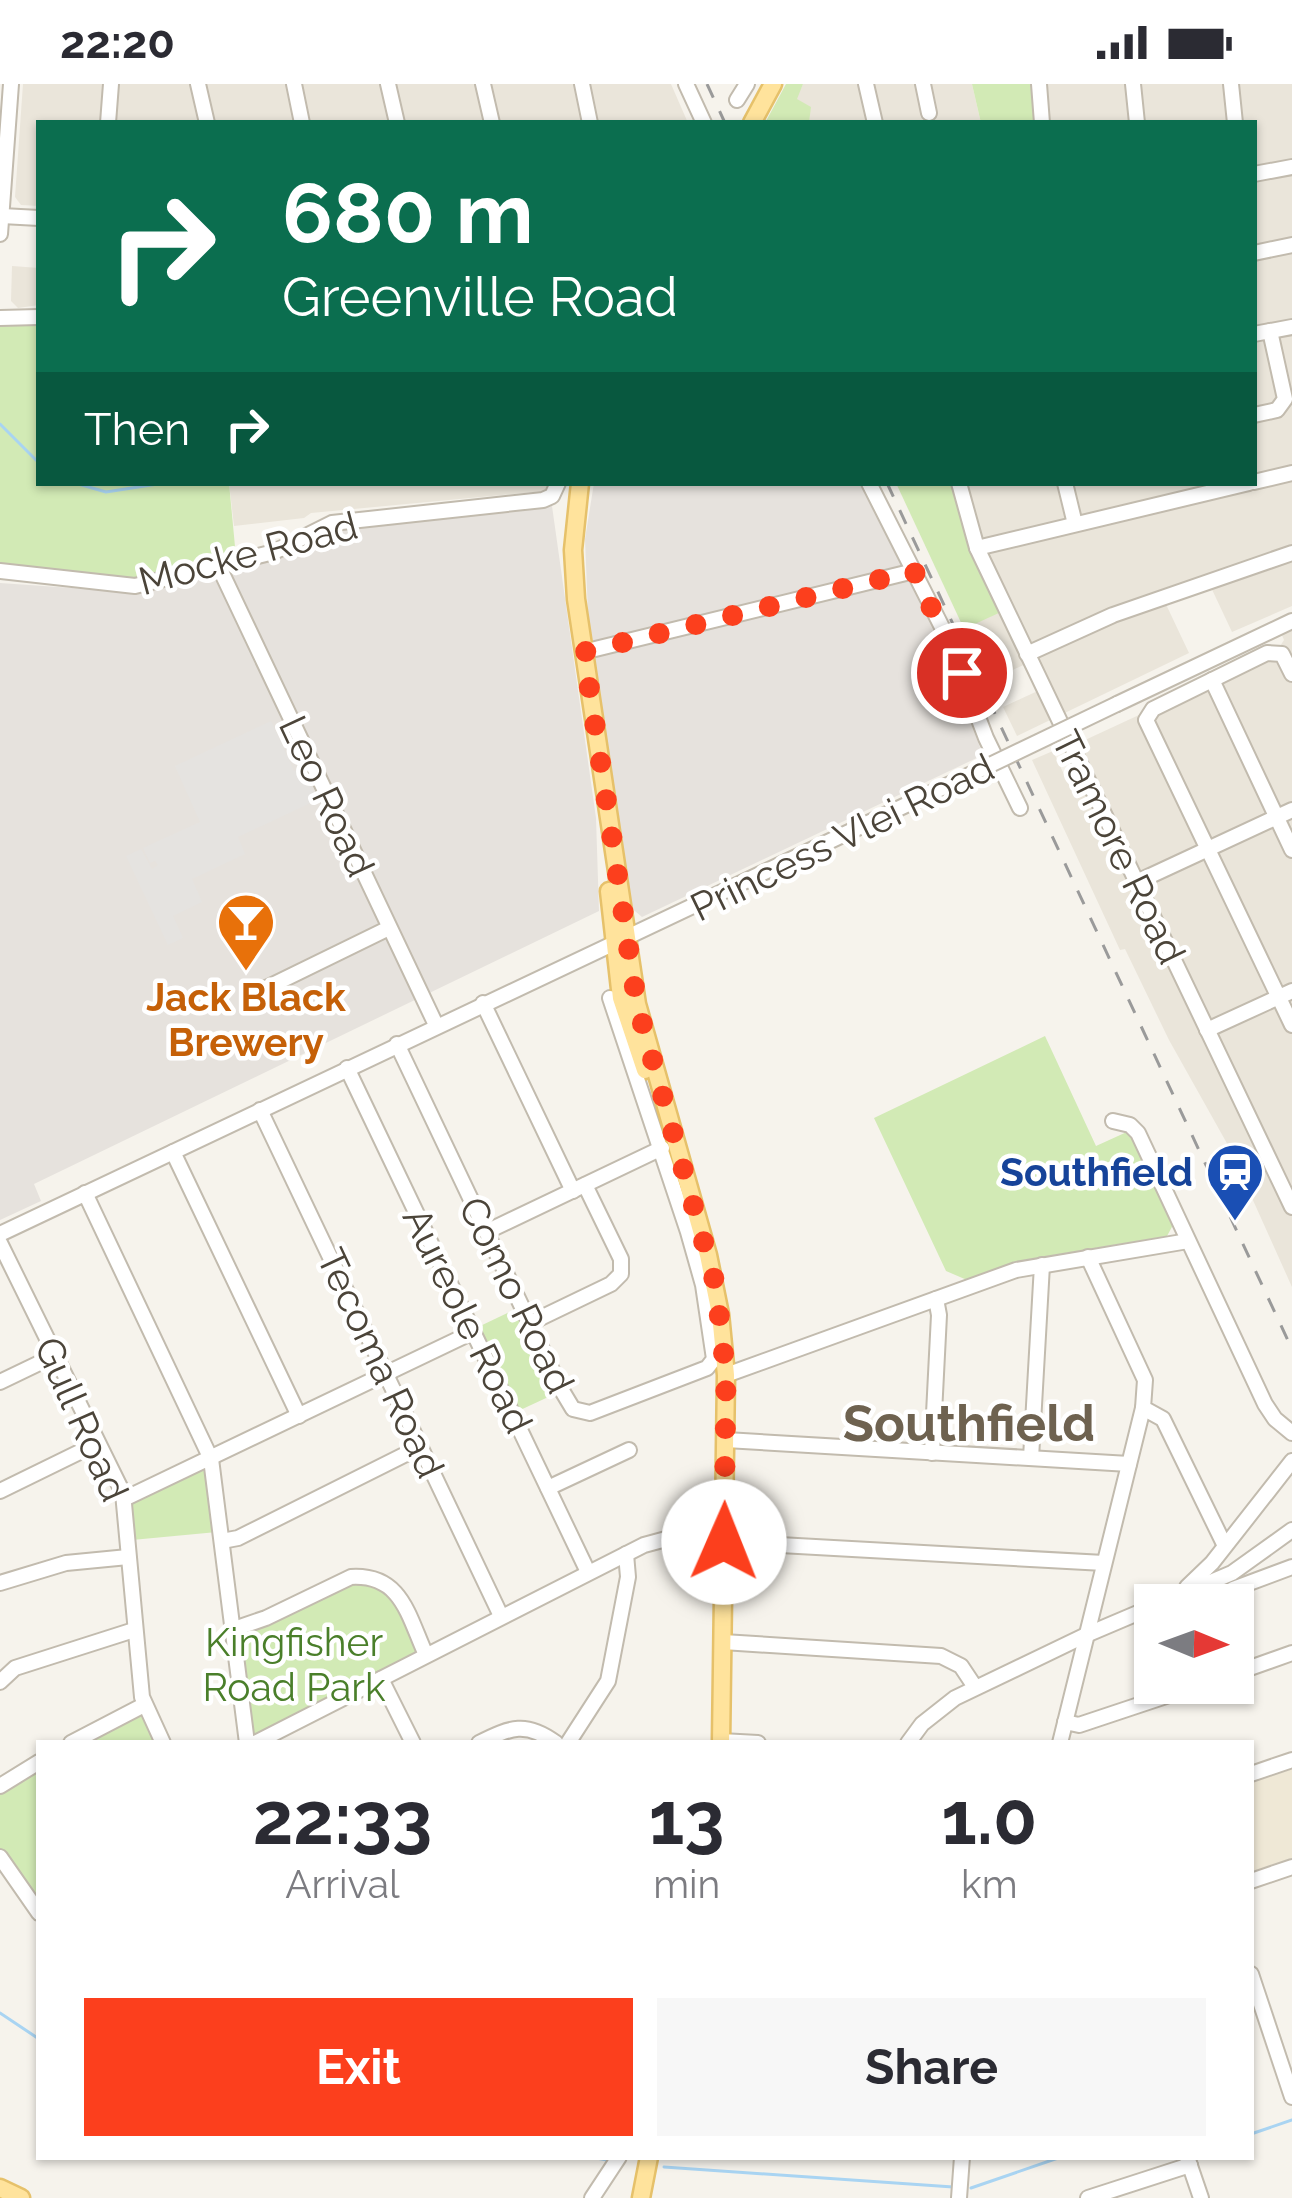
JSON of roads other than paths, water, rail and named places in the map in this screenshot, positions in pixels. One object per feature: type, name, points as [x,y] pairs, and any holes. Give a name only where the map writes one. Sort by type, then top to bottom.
[{"type":"main road","points":[[754,120],[773,84]]},
{"type":"main road","points":[[580,486],[573,550],[620,943],[667,1144],[716,1286],[726,1440],[721,1740]]},
{"type":"main road","points":[[641,2198],[648,2160]]},
{"type":"main road","points":[[0,2188],[20,2198]]},
{"type":"street","points":[[0,234],[4,125],[11,84]]},
{"type":"street","points":[[108,120],[111,84]]},
{"type":"street","points":[[198,84],[206,120]]},
{"type":"street","points":[[294,84],[301,120]]},
{"type":"street","points":[[388,84],[396,120]]},
{"type":"street","points":[[483,84],[491,120]]},
{"type":"street","points":[[582,84],[589,120]]},
{"type":"street","points":[[686,84],[703,120]]},
{"type":"street","points":[[737,100],[747,84]]},
{"type":"street","points":[[866,84],[873,120]]},
{"type":"street","points":[[922,84],[929,113]]},
{"type":"street","points":[[1039,84],[1042,120]]},
{"type":"street","points":[[1133,84],[1137,120]]},
{"type":"street","points":[[1231,84],[1234,120]]},
{"type":"street","points":[[1257,173],[1292,166]]},
{"type":"street","points":[[2,216],[36,218]]},
{"type":"street","points":[[1257,252],[1292,245]]},
{"type":"street","points":[[0,318],[36,317]]},
{"type":"street","points":[[1257,414],[1280,409],[1285,399],[1262,332],[1292,326]]},
{"type":"street","points":[[1257,481],[1292,473]]},
{"type":"street","name":"Mocke Road","points":[[0,572],[126,587],[274,552],[332,523],[543,500],[556,486]]},
{"type":"street","points":[[871,486],[948,639],[986,738],[1020,808]]},
{"type":"street","name":"Tramore Road","points":[[960,486],[977,548],[1207,1030],[1287,1184],[1292,1207]]},
{"type":"street","points":[[1066,486],[1075,524]]},
{"type":"street","points":[[977,548],[1235,486]]},
{"type":"street","points":[[1027,653],[1113,615],[1292,553]]},
{"type":"street","name":"Leo Road","points":[[218,567],[436,1025]]},
{"type":"street","points":[[584,652],[914,571]]},
{"type":"street","name":"Princess Vlei Road","points":[[0,1239],[85,1193],[436,1025],[620,943],[1292,621]]},
{"type":"street","points":[[1292,674],[1282,653],[1272,652],[1153,709],[1146,719],[1285,994],[1292,1025]]},
{"type":"street","points":[[1211,680],[1292,850]]},
{"type":"street","points":[[1137,882],[1292,810]]},
{"type":"street","points":[[250,996],[389,928]]},
{"type":"street","points":[[1207,1030],[1285,994]]},
{"type":"street","points":[[486,1232],[667,1144],[610,998]]},
{"type":"street","points":[[483,1004],[579,1188],[620,1254],[621,1274],[611,1284],[530,1324]]},
{"type":"street","name":"Como Road","points":[[397,1045],[569,1404],[584,1414],[720,1368]]},
{"type":"street","name":"Aureole Road","points":[[347,1068],[587,1572]]},
{"type":"street","name":"Tecoma Road","points":[[260,1110],[501,1616]]},
{"type":"street","points":[[1113,1121],[1130,1125],[1138,1133],[1269,1411],[1292,1432]]},
{"type":"street","points":[[172,1152],[299,1416]]},
{"type":"street","points":[[85,1193],[211,1459],[231,1630],[250,1740]]},
{"type":"street","name":"Gull Road","points":[[0,1239],[124,1498],[144,1705],[162,1740]]},
{"type":"street","points":[[720,1368],[1016,1270],[1188,1240]]},
{"type":"street","points":[[1061,1740],[1143,1408],[1145,1381],[1088,1257]]},
{"type":"street","points":[[1031,1458],[1042,1265]]},
{"type":"street","points":[[932,1453],[939,1329],[935,1299]]},
{"type":"street","points":[[124,1498],[473,1332]]},
{"type":"street","points":[[0,1382],[54,1356]]},
{"type":"street","points":[[1143,1408],[1163,1419],[1224,1544]]},
{"type":"street","points":[[726,1440],[1129,1464]]},
{"type":"street","points":[[0,1490],[96,1444]]},
{"type":"street","points":[[222,1540],[238,1538],[420,1447]]},
{"type":"street","points":[[548,1488],[629,1450]]},
{"type":"street","points":[[1191,1584],[1292,1462]]},
{"type":"street","points":[[1204,1584],[1232,1573],[1292,1530]]},
{"type":"street","points":[[257,1740],[626,1554],[724,1532],[1104,1563]]},
{"type":"street","points":[[570,1740],[608,1681],[628,1577],[626,1554]]},
{"type":"street","points":[[0,1583],[66,1563],[128,1557]]},
{"type":"street","points":[[1246,1584],[1292,1567]]},
{"type":"street","points":[[231,1630],[351,1577],[365,1576],[380,1579],[398,1595],[426,1655]]},
{"type":"street","points":[[911,1740],[937,1711],[975,1687],[1134,1613]]},
{"type":"street","points":[[0,1682],[15,1668],[134,1630]]},
{"type":"street","points":[[723,1642],[941,1656],[961,1666],[975,1687]]},
{"type":"street","points":[[1254,1666],[1292,1654]]},
{"type":"street","points":[[381,1679],[412,1740]]},
{"type":"street","points":[[1065,1722],[1079,1725],[1142,1704]]},
{"type":"street","points":[[77,1740],[144,1705]]},
{"type":"street","points":[[485,1740],[511,1727],[526,1726],[551,1740]]},
{"type":"street","points":[[1254,1773],[1292,1760]]},
{"type":"street","points":[[0,1786],[36,1764]]},
{"type":"street","points":[[0,1857],[36,1909]]},
{"type":"street","points":[[1254,1880],[1292,1867]]},
{"type":"street","points":[[1254,1983],[1292,2097]]},
{"type":"street","points":[[592,2198],[617,2160]]},
{"type":"street","points":[[958,2198],[962,2160]]},
{"type":"street","points":[[1088,2198],[1188,2160],[1201,2198]]},
{"type":"waterway","points":[[0,424],[36,460]]},
{"type":"waterway","points":[[85,486],[106,492],[145,486]]},
{"type":"waterway","points":[[0,2013],[36,2037]]},
{"type":"waterway","points":[[1254,2133],[1292,2120]]},
{"type":"waterway","points":[[971,2188],[1052,2160]]},
{"type":"waterway","points":[[664,2167],[953,2187]]},
{"type":"railway","points":[[707,84],[724,120]]},
{"type":"railway","points":[[888,486],[1292,1349]]},
{"type":"place","name":"Jack Black Brewery","points":[[246,973]]},
{"type":"place","name":"Southfield","points":[[1235,1223]]},
{"type":"district","name":"Southfield","points":[[969,1423]]},
{"type":"park label","name":"Kingfisher Road Park","points":[[294,1664]]}]
